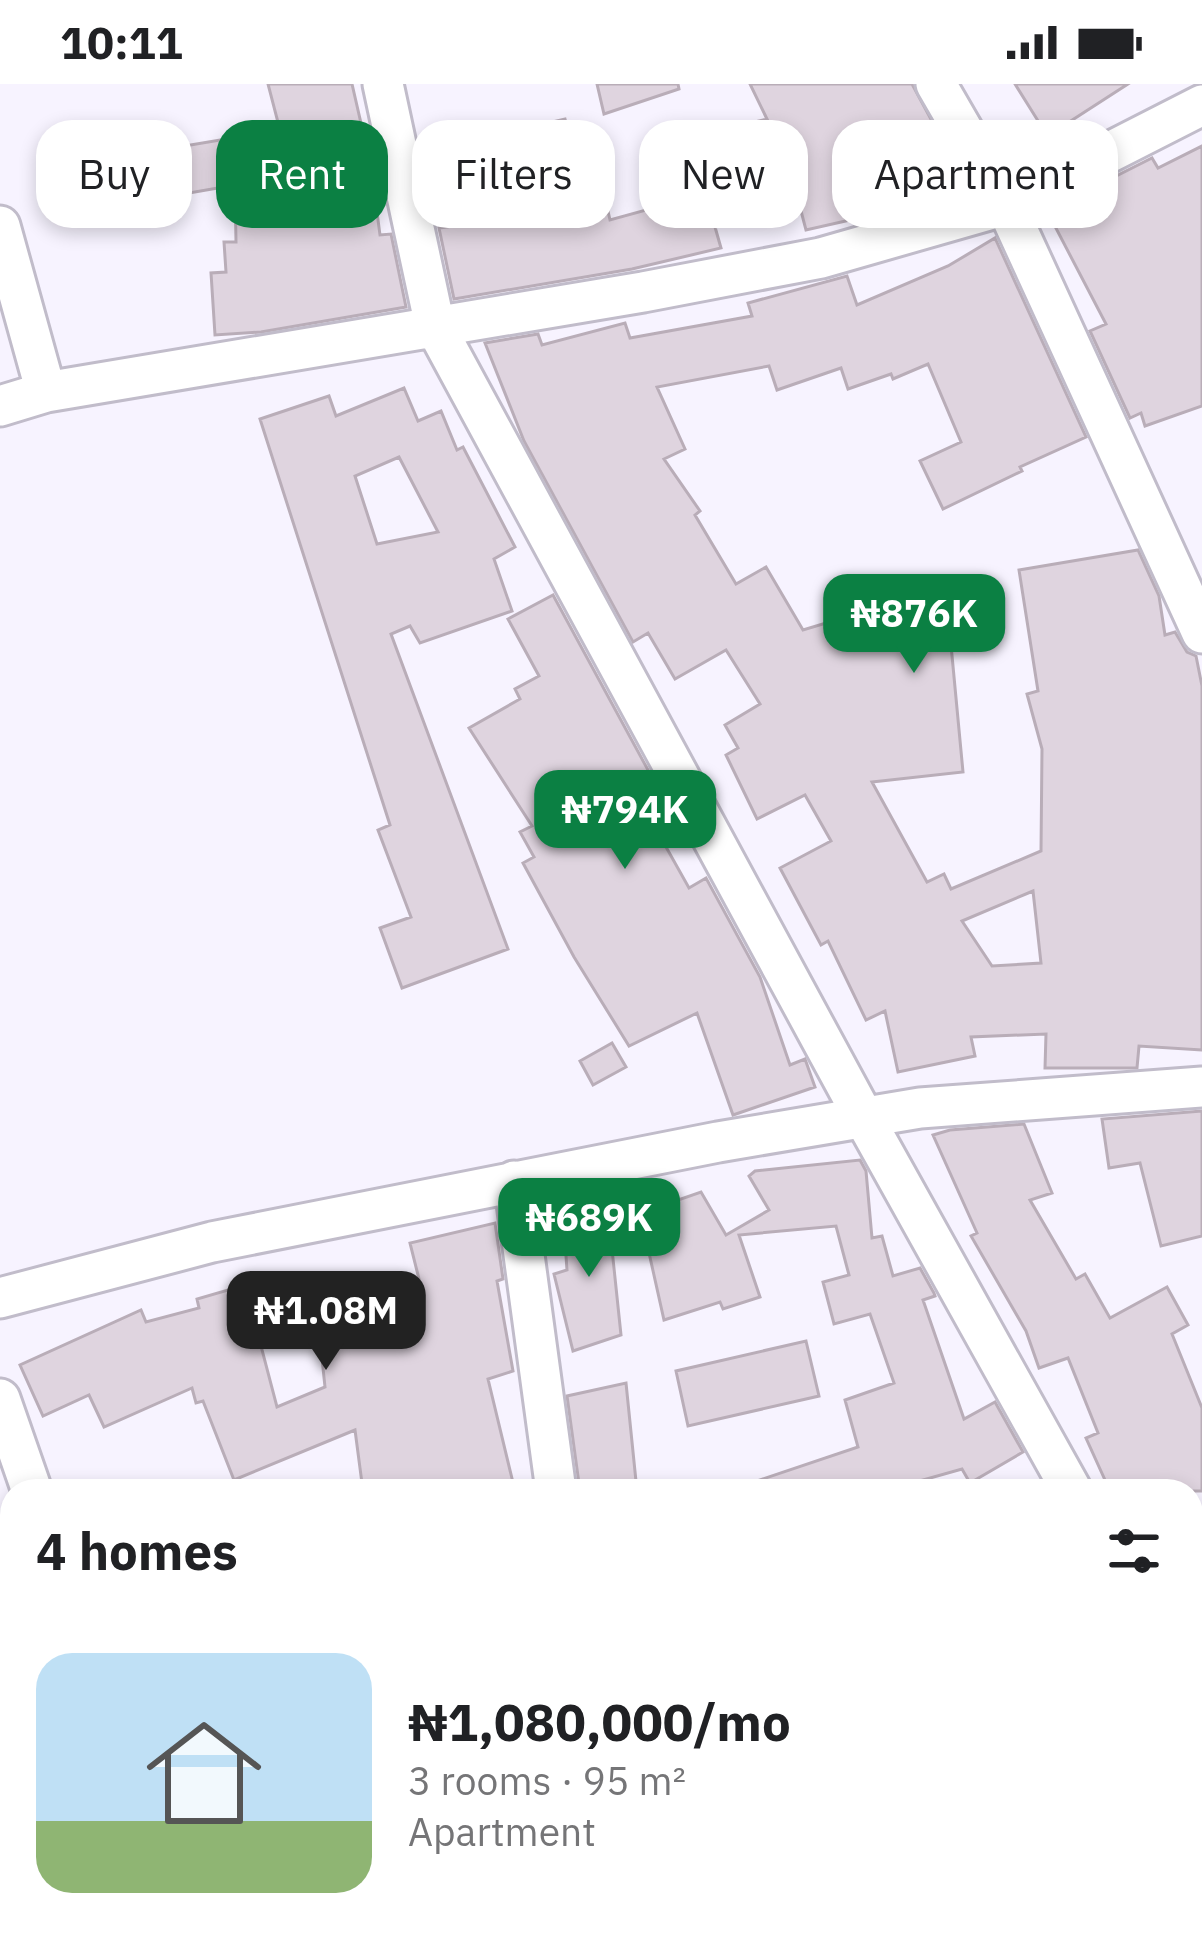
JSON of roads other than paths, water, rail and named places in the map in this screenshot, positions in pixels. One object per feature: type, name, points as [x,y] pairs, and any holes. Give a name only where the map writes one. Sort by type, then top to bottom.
[{"type":"street","points":[[383,84],[435,326],[1065,1479]]},
{"type":"street","points":[[936,84],[957,120]]},
{"type":"street","points":[[1118,148],[1202,105]]},
{"type":"street","points":[[0,226],[46,392]]},
{"type":"street","points":[[0,406],[46,392],[821,258],[928,228]]},
{"type":"street","points":[[1016,228],[1202,633]]},
{"type":"street","points":[[0,1298],[212,1242],[514,1181],[920,1108],[1202,1087]]},
{"type":"street","points":[[514,1181],[554,1479]]},
{"type":"street","points":[[0,1399],[28,1479]]}]
